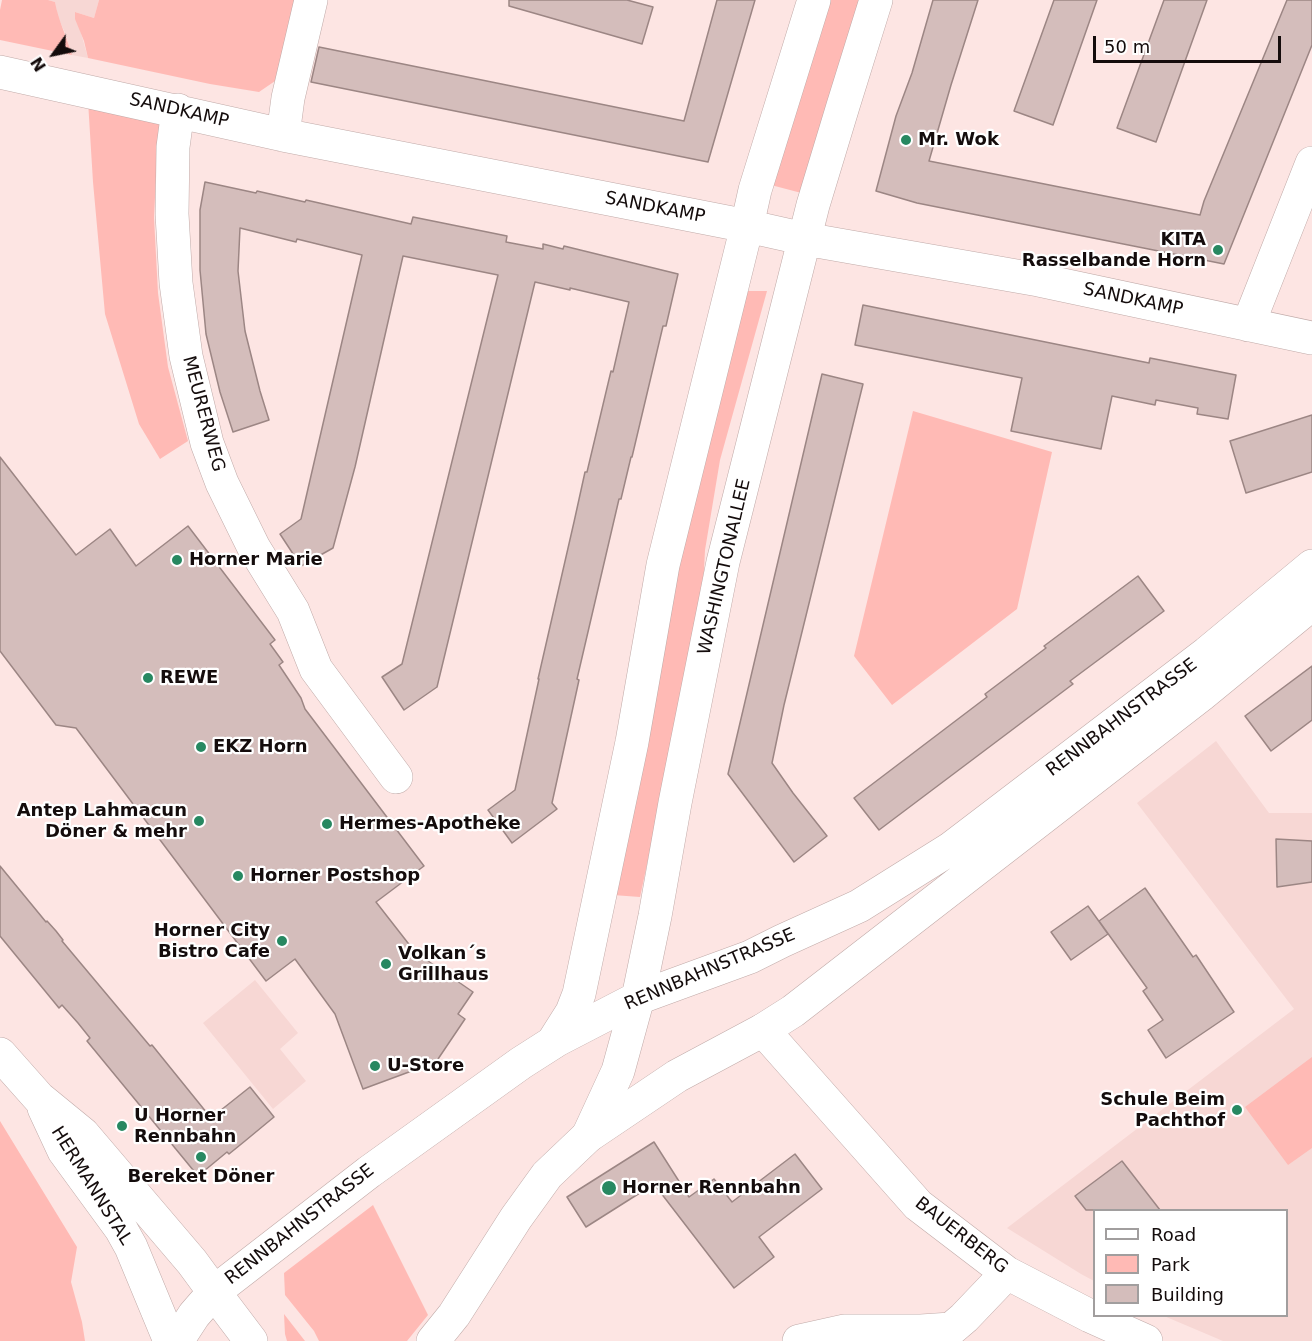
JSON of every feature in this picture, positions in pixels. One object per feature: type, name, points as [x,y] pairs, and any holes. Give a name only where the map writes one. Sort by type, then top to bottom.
[{"type":"street","points":[[283,135],[288,98],[311,0]]},
{"type":"street","points":[[555,1041],[572,1012],[579,994],[630,753],[663,565],[755,190],[814,0]]},
{"type":"street","name":"WASHINGTONALLEE","points":[[588,1136],[618,1071],[638,998],[723,562],[813,205],[876,0]]},
{"type":"street","name":"SANDKAMP","points":[[0,72],[283,135],[805,239],[1039,280],[1312,338]]},
{"type":"street","name":"MEURERWEG","points":[[178,111],[173,147],[172,213],[176,283],[186,356],[207,444],[222,483],[254,548],[294,611],[316,669],[396,777]]},
{"type":"street","points":[[1248,325],[1312,163]]},
{"type":"street","name":"RENNBAHNSTRASSE","points":[[177,1341],[194,1315],[214,1292],[369,1172],[521,1063],[555,1041],[638,998],[750,957],[859,906],[950,849],[1207,653],[1312,566]]},
{"type":"street","name":"RENNBAHNSTRASSE","points":[[433,1341],[454,1315],[516,1218],[547,1175],[588,1136],[676,1076],[763,1030],[793,1011],[1192,702],[1312,604]]},
{"type":"street","name":"BAUERBERG","points":[[763,1030],[918,1205],[1007,1273],[1090,1316],[1146,1341]]},
{"type":"street","name":"HERMANNSTAL","points":[[0,1054],[39,1098],[83,1134],[192,1263],[251,1341]]},
{"type":"street","name":"HERMANNSTAL","points":[[39,1098],[64,1151],[121,1228],[170,1341]]},
{"type":"street","points":[[799,1341],[844,1330],[951,1329],[1007,1273]]},
{"type":"shaded area","points":[[48,0],[99,0],[94,18],[75,12],[88,58],[72,55],[57,15],[55,2]]},
{"type":"shaded area","name":"Schule Beim Pachthof","points":[[1216,741],[1269,813],[1312,813],[1312,1341],[1223,1341],[1166,1317],[1288,1317],[1288,1209],[1093,1209],[1093,1280],[1007,1228],[1294,1009],[1137,803]]},
{"type":"shaded area","points":[[255,980],[298,1033],[280,1049],[306,1081],[273,1109],[203,1023]]},
{"type":"green space","points":[[2,0],[55,2],[72,55],[0,40]]},
{"type":"green space","points":[[99,0],[296,0],[278,79],[259,92],[88,58],[75,19],[75,12],[94,18]]},
{"type":"green space","points":[[825,0],[870,0],[809,195],[771,185]]},
{"type":"green space","points":[[88,101],[165,119],[156,176],[154,218],[158,293],[168,367],[188,441],[160,459],[139,424],[105,314]]},
{"type":"green space","points":[[739,291],[767,291],[720,460],[705,550],[702,609],[640,897],[613,895],[670,608]]},
{"type":"green space","points":[[913,411],[1052,452],[1017,609],[892,705],[854,656]]},
{"type":"green space","points":[[1312,1057],[1312,1148],[1288,1165],[1245,1107]]},
{"type":"green space","points":[[0,1121],[77,1247],[71,1282],[85,1341],[0,1341]]},
{"type":"green space","points":[[373,1205],[428,1315],[407,1341],[319,1341],[314,1331],[285,1295],[284,1273]]},
{"type":"green space","points":[[284,1314],[305,1341],[287,1341]]},
{"type":"building","points":[[509,0],[627,0],[653,7],[642,44],[509,6]]},
{"type":"building","points":[[717,0],[755,0],[708,162],[311,82],[319,47],[684,121]]},
{"type":"building","points":[[933,0],[978,0],[929,161],[1200,215],[1287,0],[1312,0],[1312,45],[1224,264],[917,203],[876,191],[896,116],[912,73]]},
{"type":"building","points":[[1054,0],[1097,0],[1053,125],[1014,111]]},
{"type":"building","points":[[1164,0],[1207,0],[1156,142],[1117,128]]},
{"type":"building","points":[[205,182],[305,202],[306,200],[411,224],[413,217],[507,236],[506,242],[543,249],[543,244],[563,249],[564,246],[678,274],[621,499],[619,499],[577,679],[579,680],[552,803],[557,809],[512,843],[488,810],[515,790],[585,472],[587,472],[611,371],[613,372],[629,302],[535,282],[437,687],[404,710],[382,677],[402,664],[498,275],[403,256],[355,467],[333,548],[301,566],[280,534],[301,519],[362,255],[240,228],[238,271],[245,331],[269,420],[233,432],[220,392],[206,334],[200,270],[200,210]]},
{"type":"building","points":[[863,305],[1149,363],[1150,358],[1236,375],[1228,419],[1197,414],[1198,408],[1156,400],[1155,405],[1112,396],[1101,449],[1011,431],[1022,378],[855,345]]},
{"type":"building","points":[[822,374],[863,384],[784,705],[772,763],[827,836],[794,862],[728,774]]},
{"type":"building","points":[[1312,415],[1312,472],[1246,493],[1230,441]]},
{"type":"building","points":[[0,457],[76,555],[110,529],[136,566],[188,526],[275,640],[270,644],[283,662],[279,665],[301,698],[305,709],[424,866],[376,902],[415,952],[473,992],[458,1014],[465,1019],[436,1062],[363,1089],[335,1014],[295,959],[266,981],[76,728],[56,725],[0,651]]},
{"type":"building","points":[[1138,576],[1164,611],[1070,681],[1073,684],[879,830],[854,798],[987,697],[985,694],[1046,648],[1044,646]]},
{"type":"building","points":[[1312,666],[1312,720],[1271,751],[1245,716]]},
{"type":"building","points":[[1276,839],[1312,841],[1312,882],[1277,887]]},
{"type":"building","points":[[0,866],[211,1118],[250,1087],[274,1117],[198,1176],[87,1041],[90,1038],[78,1023],[62,1005],[59,1008],[0,936]]},
{"type":"building","points":[[1145,888],[1193,957],[1196,955],[1234,1012],[1166,1058],[1148,1030],[1163,1020],[1143,991],[1147,988],[1099,921]]},
{"type":"building","points":[[1088,906],[1108,934],[1071,960],[1051,932]]},
{"type":"building","points":[[654,1142],[689,1197],[714,1179],[732,1202],[795,1154],[822,1189],[759,1237],[774,1257],[734,1288],[654,1184],[586,1227],[567,1197]]},
{"type":"building","points":[[1122,1161],[1159,1209],[1086,1210],[1075,1196]]},
{"type":"place","name":"Mr. Wok","points":[[906,140]]},
{"type":"place","name":"KITA Rasselbande Horn","points":[[1218,250]]},
{"type":"place","name":"Horner Marie","points":[[177,560]]},
{"type":"place","name":"REWE","points":[[148,678]]},
{"type":"place","name":"EKZ Horn","points":[[201,747]]},
{"type":"place","name":"Antep Lahmacun Döner & mehr","points":[[199,821]]},
{"type":"place","name":"Hermes-Apotheke","points":[[327,824]]},
{"type":"place","name":"Horner Postshop","points":[[238,876]]},
{"type":"place","name":"Horner City Bistro Cafe","points":[[282,941]]},
{"type":"place","name":"Volkan´s Grillhaus","points":[[386,964]]},
{"type":"place","name":"U-Store","points":[[375,1066]]},
{"type":"place","name":"Schule Beim Pachthof","points":[[1237,1110]]},
{"type":"place","name":"U Horner Rennbahn","points":[[122,1126]]},
{"type":"place","name":"Bereket Döner","points":[[201,1157]]},
{"type":"place","name":"Horner Rennbahn","points":[[609,1188]]}]
